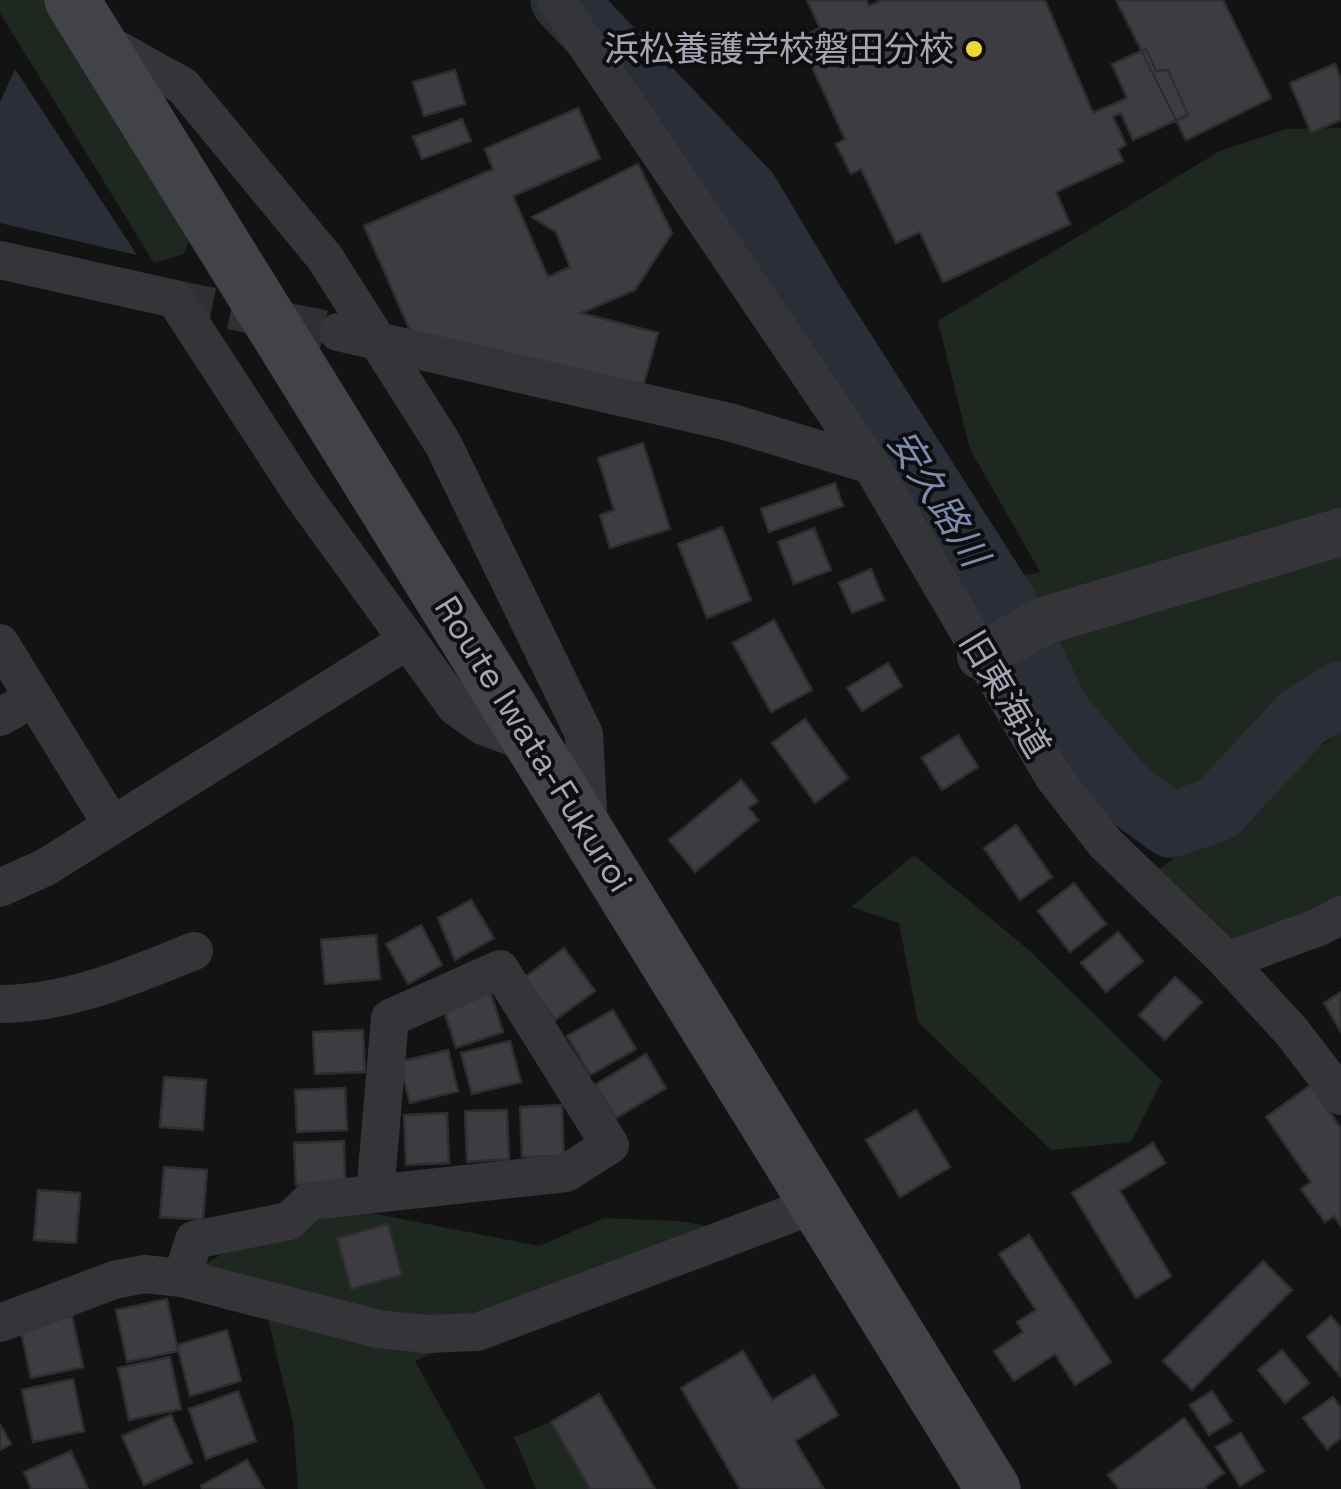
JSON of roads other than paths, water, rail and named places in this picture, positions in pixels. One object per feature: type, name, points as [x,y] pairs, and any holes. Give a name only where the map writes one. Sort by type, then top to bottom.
[{"type":"main road","name":"Route Iwata-Fukuroi","points":[[84,18],[993,1489]]},
{"type":"street","name":"旧東海道","points":[[556,0],[871,465],[1053,776],[1105,843],[1227,962],[1292,1032],[1341,1096]]},
{"type":"street","points":[[84,18],[182,86],[326,258],[443,444],[584,734],[589,831]]},
{"type":"street","points":[[0,260],[175,299],[301,494],[456,707],[482,726],[536,746]]},
{"type":"street","points":[[338,332],[729,422],[871,465]]},
{"type":"street","points":[[982,656],[1044,622],[1341,532]]},
{"type":"street","points":[[0,888],[46,867],[408,640]]},
{"type":"street","points":[[0,643],[112,825]]},
{"type":"street","points":[[0,717],[34,698]]},
{"type":"street","points":[[1227,962],[1341,915]]},
{"type":"street","points":[[0,1004],[91,991],[194,951]]},
{"type":"street","points":[[182,1278],[194,1240],[289,1222],[310,1201],[374,1194],[566,1173],[610,1145],[500,969],[390,1018],[374,1194]]},
{"type":"street","points":[[0,1323],[114,1280],[144,1274],[182,1278],[378,1329],[426,1334],[477,1332],[817,1204]]},
{"type":"waterway","name":"安久路川","points":[[563,0],[747,193],[813,304],[1007,608],[1058,713],[1125,792],[1171,825],[1217,809],[1303,717],[1341,694]]},
{"type":"tunnel","points":[[175,299],[338,332]]},
{"type":"place","name":"浜松養護学校磐田分校","points":[[974,49]]}]
